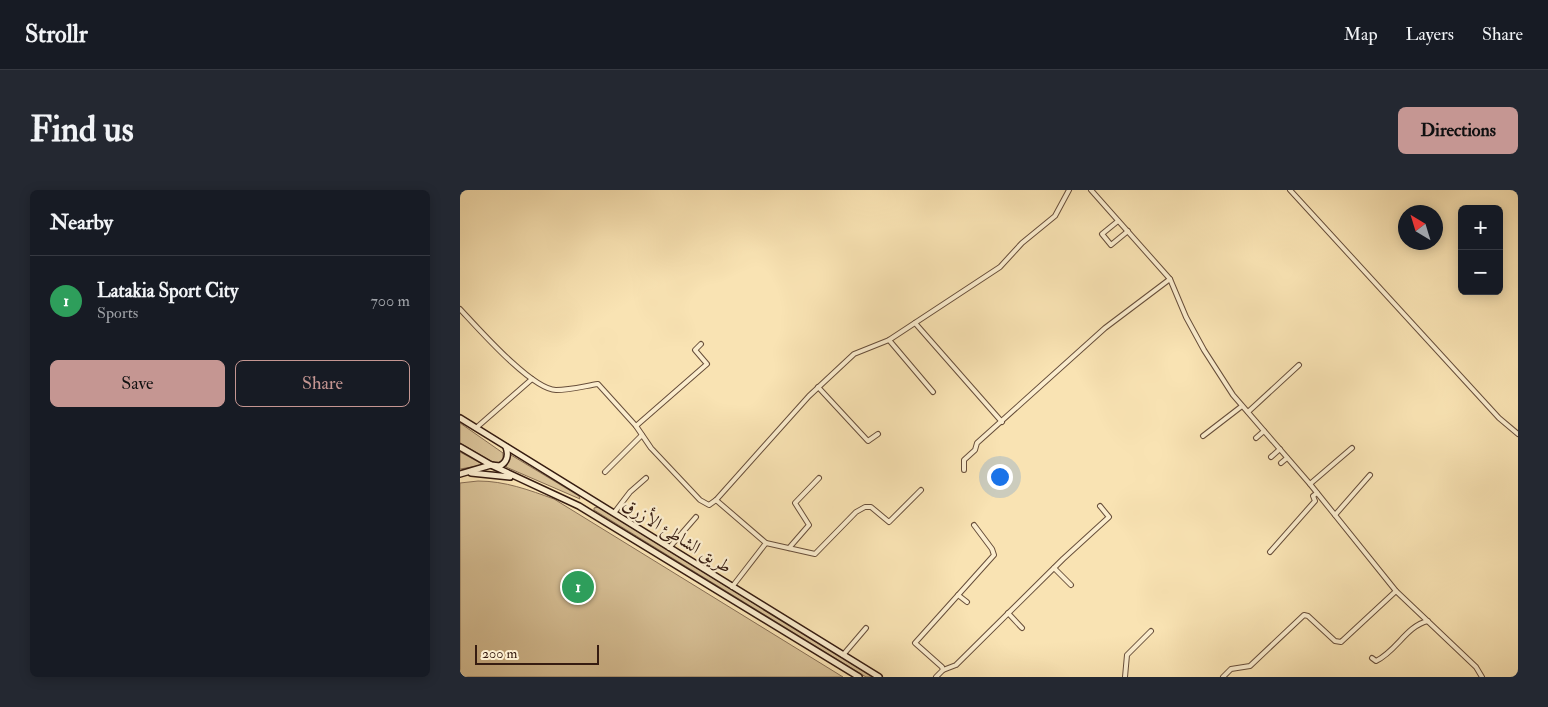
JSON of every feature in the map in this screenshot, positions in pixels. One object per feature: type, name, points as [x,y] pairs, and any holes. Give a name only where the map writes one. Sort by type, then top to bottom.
[{"type":"main road","name":"طريق الشاطئ الأزرق","points":[[460,418],[879,677]]},
{"type":"main road","name":"طريق الشاطئ الأزرق","points":[[460,447],[491,465],[581,508],[858,677]]},
{"type":"main road","points":[[463,473],[491,465],[500,466],[508,456],[506,447]]},
{"type":"main road","points":[[463,473],[519,479]]},
{"type":"street","points":[[460,309],[499,351],[532,379],[554,391],[598,384],[636,426],[651,448],[700,500],[709,505],[716,500],[818,388],[854,354],[889,340],[1000,267],[1022,243],[1055,216],[1069,190]]},
{"type":"street","points":[[1091,190],[1170,279],[1186,318],[1204,350],[1242,406],[1310,484],[1396,591],[1476,667],[1482,677]]},
{"type":"street","points":[[1290,190],[1499,418],[1518,434]]},
{"type":"street","points":[[1118,221],[1102,234],[1111,245],[1128,231]]},
{"type":"street","points":[[964,470],[964,460],[975,450],[977,443],[1105,328],[1170,279]]},
{"type":"street","points":[[915,323],[1002,422]]},
{"type":"street","points":[[889,340],[933,392]]},
{"type":"street","points":[[636,426],[707,364],[695,350],[701,344]]},
{"type":"street","points":[[1248,412],[1298,365]]},
{"type":"street","points":[[476,428],[532,379]]},
{"type":"street","points":[[818,388],[868,441],[878,434]]},
{"type":"street","points":[[1204,436],[1242,406]]},
{"type":"street","points":[[1256,438],[1264,431]]},
{"type":"street","points":[[604,472],[642,435]]},
{"type":"street","points":[[1310,484],[1352,448]]},
{"type":"street","points":[[1271,457],[1280,449]]},
{"type":"street","points":[[1281,463],[1287,458]]},
{"type":"street","points":[[1335,515],[1370,475]]},
{"type":"street","points":[[614,513],[630,492],[646,478]]},
{"type":"street","points":[[789,548],[809,525],[795,503],[808,492],[819,478]]},
{"type":"street","points":[[716,500],[766,543],[815,554],[856,512],[865,507],[871,507],[877,510],[888,522],[921,490]]},
{"type":"street","points":[[1270,552],[1315,501],[1314,496],[1317,493]]},
{"type":"street","points":[[581,508],[589,497]]},
{"type":"street","points":[[936,677],[942,670],[956,665],[1054,568],[1109,517],[1100,506]]},
{"type":"street","points":[[670,548],[696,517]]},
{"type":"street","points":[[942,670],[915,643],[994,555],[974,524]]},
{"type":"street","points":[[732,587],[766,543]]},
{"type":"street","points":[[1054,568],[1071,585]]},
{"type":"street","points":[[1223,677],[1231,669],[1250,666],[1304,615],[1308,616],[1335,641],[1341,642],[1396,591]]},
{"type":"street","points":[[958,594],[968,602]]},
{"type":"street","points":[[1008,613],[1022,628]]},
{"type":"street","points":[[1372,658],[1376,660],[1383,657],[1413,627],[1428,621]]},
{"type":"street","points":[[842,655],[866,628]]},
{"type":"street","points":[[1125,677],[1127,655],[1151,631]]},
{"type":"shaded area","points":[[460,423],[503,453],[503,461],[497,463],[491,461],[460,443]]},
{"type":"shaded area","points":[[460,452],[484,465],[460,469]]},
{"type":"shaded area","points":[[511,455],[579,496],[580,499],[506,467]]},
{"type":"shaded area","points":[[478,481],[507,484],[554,499],[843,677],[460,677],[460,483]]},
{"type":"shaded area","points":[[598,507],[873,677],[866,677],[594,510],[594,508]]},
{"type":"place","name":"Latakia Sport City","points":[[578,587]]}]
